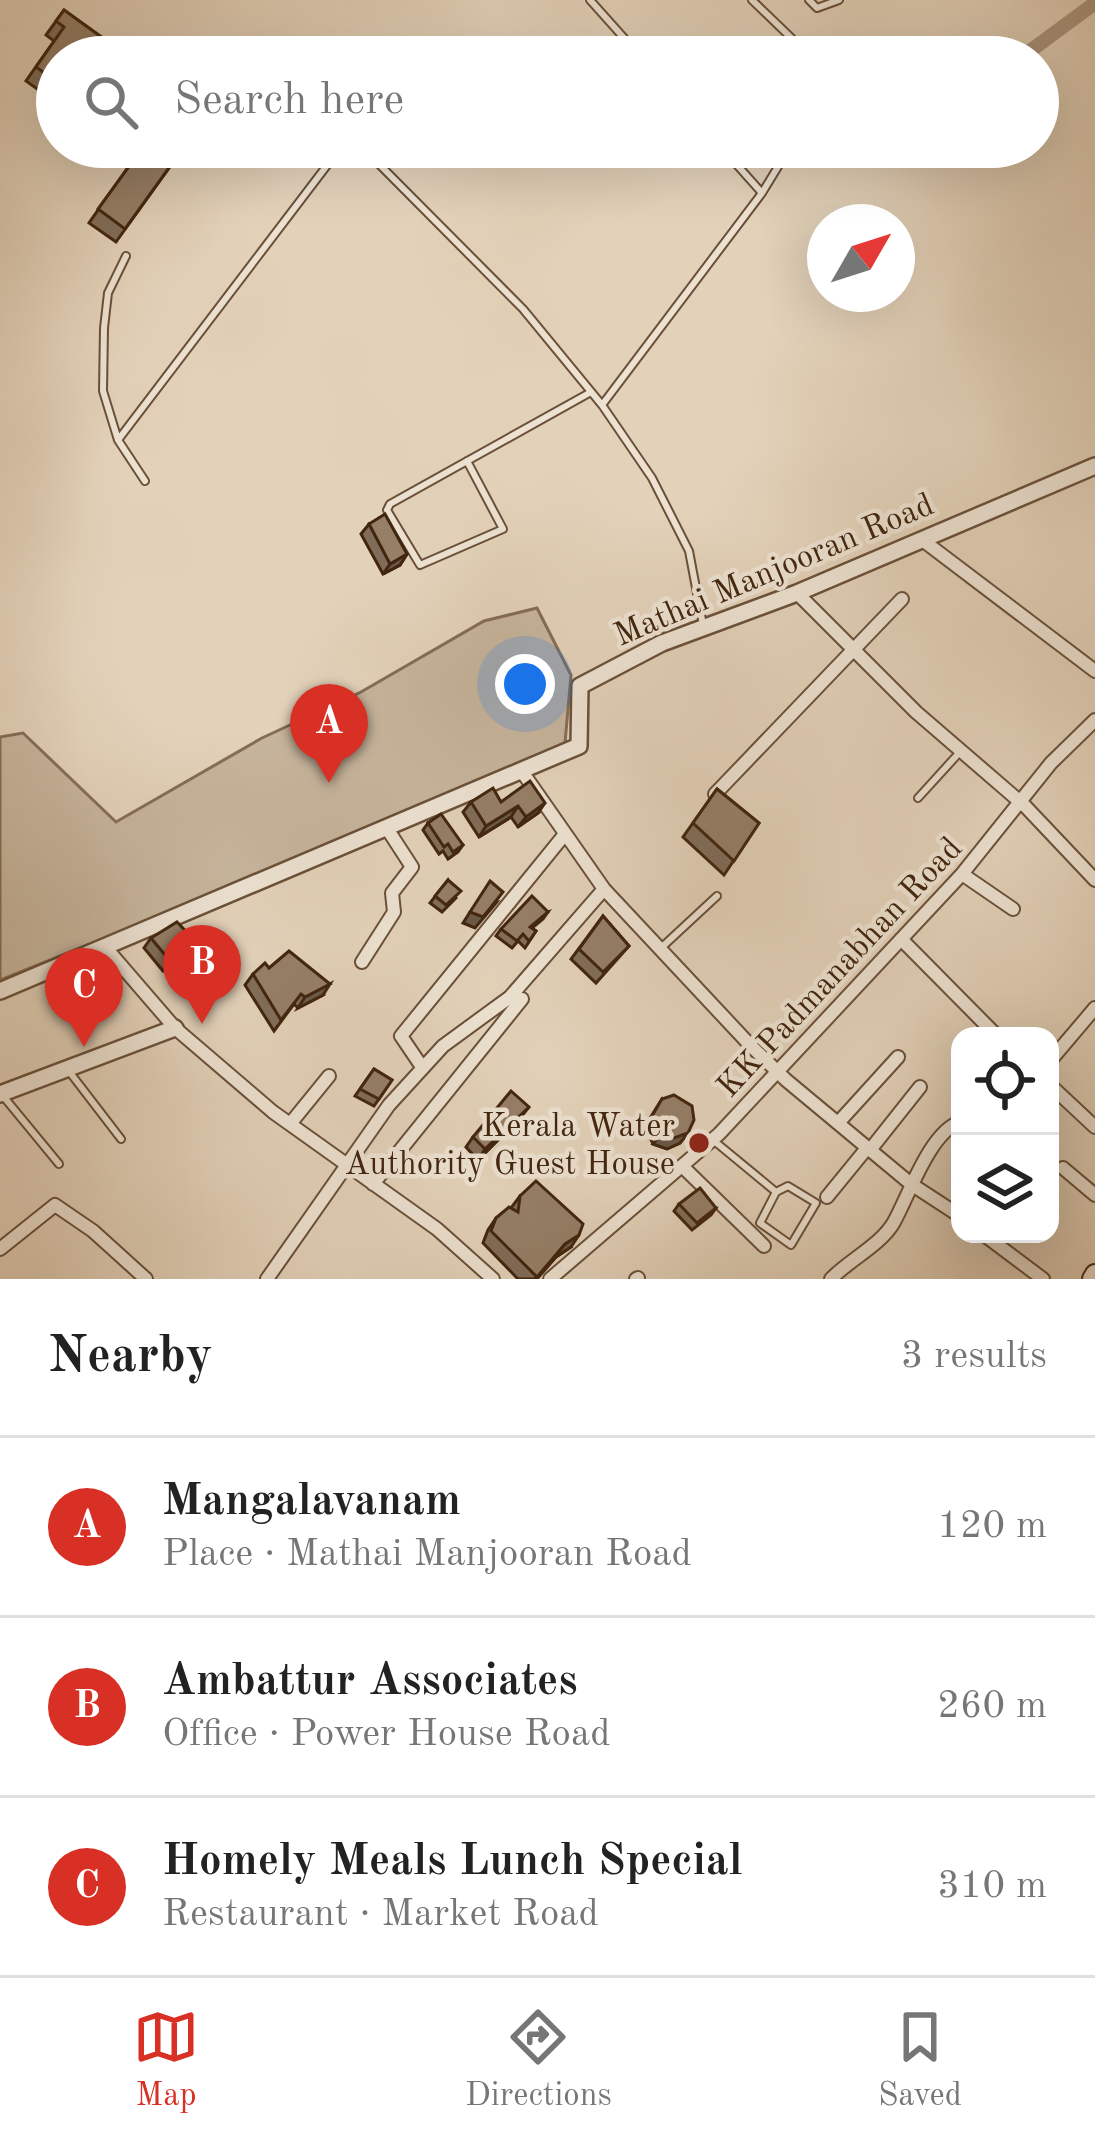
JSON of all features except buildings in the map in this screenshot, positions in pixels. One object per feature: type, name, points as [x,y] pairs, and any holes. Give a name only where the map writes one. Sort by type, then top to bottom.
[{"type":"street","name":"Mathai Manjooran Road","points":[[0,991],[523,773],[579,746],[580,686],[703,625],[797,593],[1095,466]]},
{"type":"street","points":[[921,539],[1092,663]]},
{"type":"street","points":[[797,593],[1020,802],[1095,880]]},
{"type":"street","points":[[715,794],[902,599]]},
{"type":"street","name":"KK Padmanabhan Road","points":[[550,1279],[713,1140],[781,1075],[962,874],[1051,764],[1095,720]]},
{"type":"street","points":[[523,773],[604,889],[781,1075],[911,1184],[951,1210]]},
{"type":"street","points":[[362,962],[394,912],[392,893],[412,867],[388,830]]},
{"type":"street","points":[[422,1067],[400,1036],[566,834]]},
{"type":"street","points":[[962,874],[1013,909]]},
{"type":"street","points":[[373,1184],[604,889]]},
{"type":"street","points":[[901,939],[988,1027]]},
{"type":"street","points":[[106,948],[175,1028],[290,1124],[437,1229],[493,1279]]},
{"type":"street","points":[[267,1279],[345,1164],[422,1067],[443,1046],[516,998]]},
{"type":"street","points":[[1059,1050],[1095,1008]]},
{"type":"street","points":[[0,1093],[175,1028]]},
{"type":"street","points":[[838,1124],[898,1057]]},
{"type":"street","points":[[290,1124],[329,1076]]},
{"type":"street","points":[[827,1197],[920,1087]]},
{"type":"street","points":[[1059,1093],[1095,1127]]},
{"type":"street","points":[[831,1279],[892,1227],[911,1184],[951,1125]]},
{"type":"street","points":[[682,1166],[764,1246]]},
{"type":"street","points":[[1063,1168],[1095,1195]]},
{"type":"street","points":[[0,1249],[55,1205],[93,1231],[146,1279]]},
{"type":"street","points":[[995,1243],[1043,1279]]},
{"type":"lane","points":[[590,0],[622,36]]},
{"type":"lane","points":[[752,0],[789,36]]},
{"type":"lane","points":[[809,0],[817,8],[839,0]]},
{"type":"lane","points":[[118,440],[325,168]]},
{"type":"lane","points":[[383,168],[524,309],[602,405],[652,478],[689,551],[703,625]]},
{"type":"lane","points":[[740,168],[762,193]]},
{"type":"lane","points":[[602,405],[777,168]]},
{"type":"lane","points":[[126,256],[108,293],[103,391],[118,440],[145,481]]},
{"type":"lane","points":[[467,461],[503,530],[420,565],[387,510],[390,504],[467,461],[592,392]]},
{"type":"lane","points":[[918,798],[961,751]]},
{"type":"lane","points":[[661,949],[718,896]]},
{"type":"lane","points":[[66,1067],[121,1139]]},
{"type":"lane","points":[[0,1093],[59,1164]]},
{"type":"lane","points":[[713,1140],[776,1192]]},
{"type":"lane","points":[[788,1186],[816,1203],[791,1245],[760,1223],[776,1192],[788,1186]]},
{"type":"shaded area","points":[[537,608],[571,675],[565,743],[242,883],[0,980],[0,737],[23,733],[116,822],[262,738],[361,692],[484,621]]},
{"type":"waterway","points":[[1050,36],[1095,3]]},
{"type":"place","name":"Mangalavanam","points":[[329,783]]},
{"type":"place","name":"Ambattur Associates","points":[[202,1024]]},
{"type":"place","name":"Homely Meals Lunch Special","points":[[84,1047]]},
{"type":"place","name":"Kerala Water Authority Guest House","points":[[699,1143]]}]
